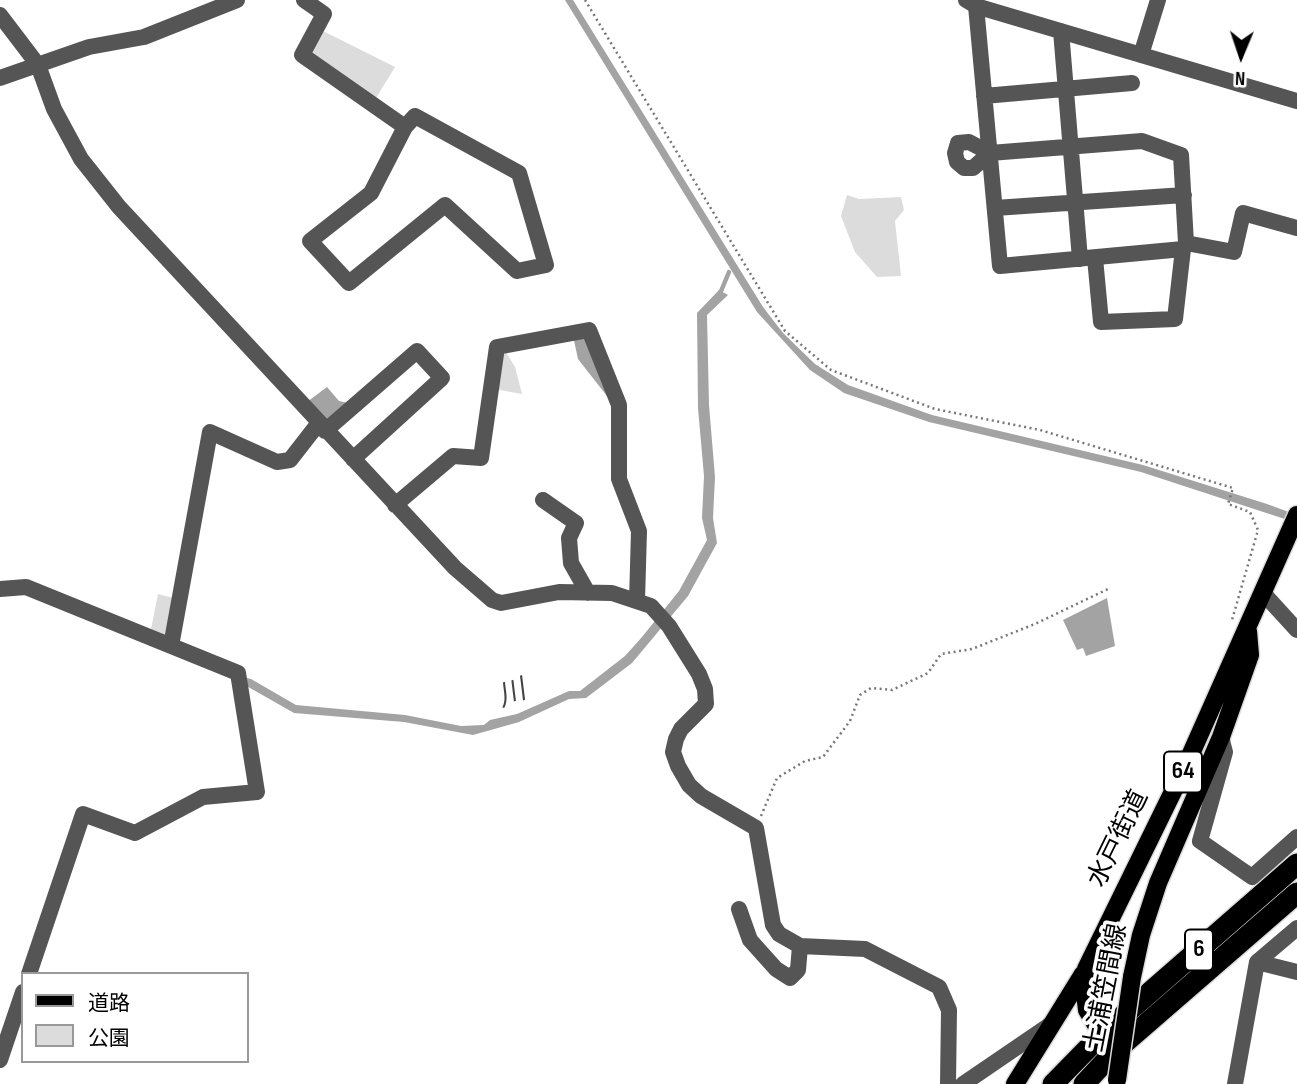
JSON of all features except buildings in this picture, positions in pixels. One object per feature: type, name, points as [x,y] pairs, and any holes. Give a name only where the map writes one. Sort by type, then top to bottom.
[{"type":"highway","name":"6","points":[[1084,1084],[1108,1043],[1297,864]]},
{"type":"highway","name":"6","points":[[1053,1084],[1297,893]]},
{"type":"main road","name":"水戸街道","points":[[1108,1043],[1084,998],[1086,969],[1186,765],[1239,626],[1264,594],[1297,515]]},
{"type":"main road","name":"土浦笠間線","points":[[1116,1082],[1141,935],[1158,883],[1221,737],[1250,655],[1239,626]]},
{"type":"main road","points":[[1015,1084],[1086,969]]},
{"type":"street","points":[[0,78],[89,47],[144,37],[237,0]]},
{"type":"street","points":[[304,0],[324,14],[302,55],[405,127]]},
{"type":"street","points":[[1142,55],[1158,0]]},
{"type":"street","points":[[1297,101],[971,3],[985,96],[1000,266],[1184,246],[1234,252],[1243,213],[1297,228]]},
{"type":"street","points":[[0,15],[38,65],[54,109],[81,159],[152,244],[455,568],[492,600],[501,603],[559,592],[612,593],[651,606],[669,626],[699,674],[705,690],[706,704],[681,729],[673,752],[689,785],[701,796],[756,828],[774,926],[779,934],[800,946],[865,949],[939,987],[949,1010],[948,1084]]},
{"type":"street","points":[[990,153],[1071,147],[1142,141],[1181,155],[1184,246],[1175,319],[1101,322],[1075,203],[1071,147],[1061,31]]},
{"type":"street","points":[[985,96],[1132,83]]},
{"type":"street","points":[[415,116],[519,173],[545,265],[517,271],[444,205],[349,283],[310,241],[371,193],[405,127],[415,116]]},
{"type":"street","points":[[995,208],[1184,195]]},
{"type":"street","points":[[395,505],[453,456],[481,458],[497,347],[589,330],[619,405],[618,479],[639,531],[636,601]]},
{"type":"street","points":[[171,646],[210,432],[277,462],[290,460],[321,427],[417,351],[442,378],[353,459]]},
{"type":"street","points":[[543,500],[576,523],[569,538],[571,563],[588,593]]},
{"type":"street","points":[[0,589],[26,587],[238,673],[257,792],[203,797],[135,832],[83,814],[30,972]]},
{"type":"street","points":[[1264,594],[1297,629]]},
{"type":"street","points":[[1221,737],[1225,752],[1200,841],[1252,877],[1297,837]]},
{"type":"street","points":[[740,909],[750,940],[776,969],[790,978],[798,970],[800,946]]},
{"type":"street","points":[[1235,1084],[1257,962],[1297,928]]},
{"type":"street","points":[[1257,962],[1297,972]]},
{"type":"street","points":[[0,1060],[21,998]]},
{"type":"street","points":[[963,1084],[1057,1019]]},
{"type":"path","points":[[585,0],[785,331],[831,370],[935,409],[1040,430],[1233,488],[1228,504],[1250,512],[1258,530],[1239,626]]},
{"type":"path","points":[[756,828],[777,778],[805,761],[823,757],[850,721],[860,695],[871,688],[892,690],[928,673],[941,654],[972,649],[1035,624],[1108,589]]},
{"type":"green space","points":[[319,29],[395,67],[376,98],[306,54]]},
{"type":"green space","points":[[847,195],[859,199],[901,197],[904,210],[895,221],[901,276],[877,277],[855,252],[841,216]]},
{"type":"green space","points":[[504,349],[515,367],[522,394],[494,389]]},
{"type":"green space","points":[[158,594],[177,599],[169,642],[150,634]]},
{"type":"shaded area","points":[[565,0],[573,0],[763,307],[783,333],[815,364],[848,385],[932,415],[1143,465],[1297,515],[1297,523],[1141,472],[929,422],[844,393],[810,370],[757,312]]},
{"type":"shaded area","name":"川","points":[[719,290],[728,295],[707,315],[709,405],[715,477],[713,518],[717,543],[688,596],[632,663],[586,698],[569,699],[519,722],[473,735],[404,722],[294,713],[222,672],[251,679],[296,705],[405,715],[461,726],[484,725],[490,720],[517,714],[569,691],[580,691],[625,656],[642,637],[679,591],[707,540],[702,518],[704,476],[698,408],[697,313]]},
{"type":"shaded area","points":[[587,333],[614,405],[578,359],[573,336]]},
{"type":"shaded area","points":[[327,387],[339,401],[352,404],[325,427],[303,405]]},
{"type":"shaded area","points":[[1107,598],[1115,646],[1086,656],[1083,648],[1077,650],[1063,620]]},
{"type":"waterway","name":"川","points":[[719,296],[729,272]]}]
